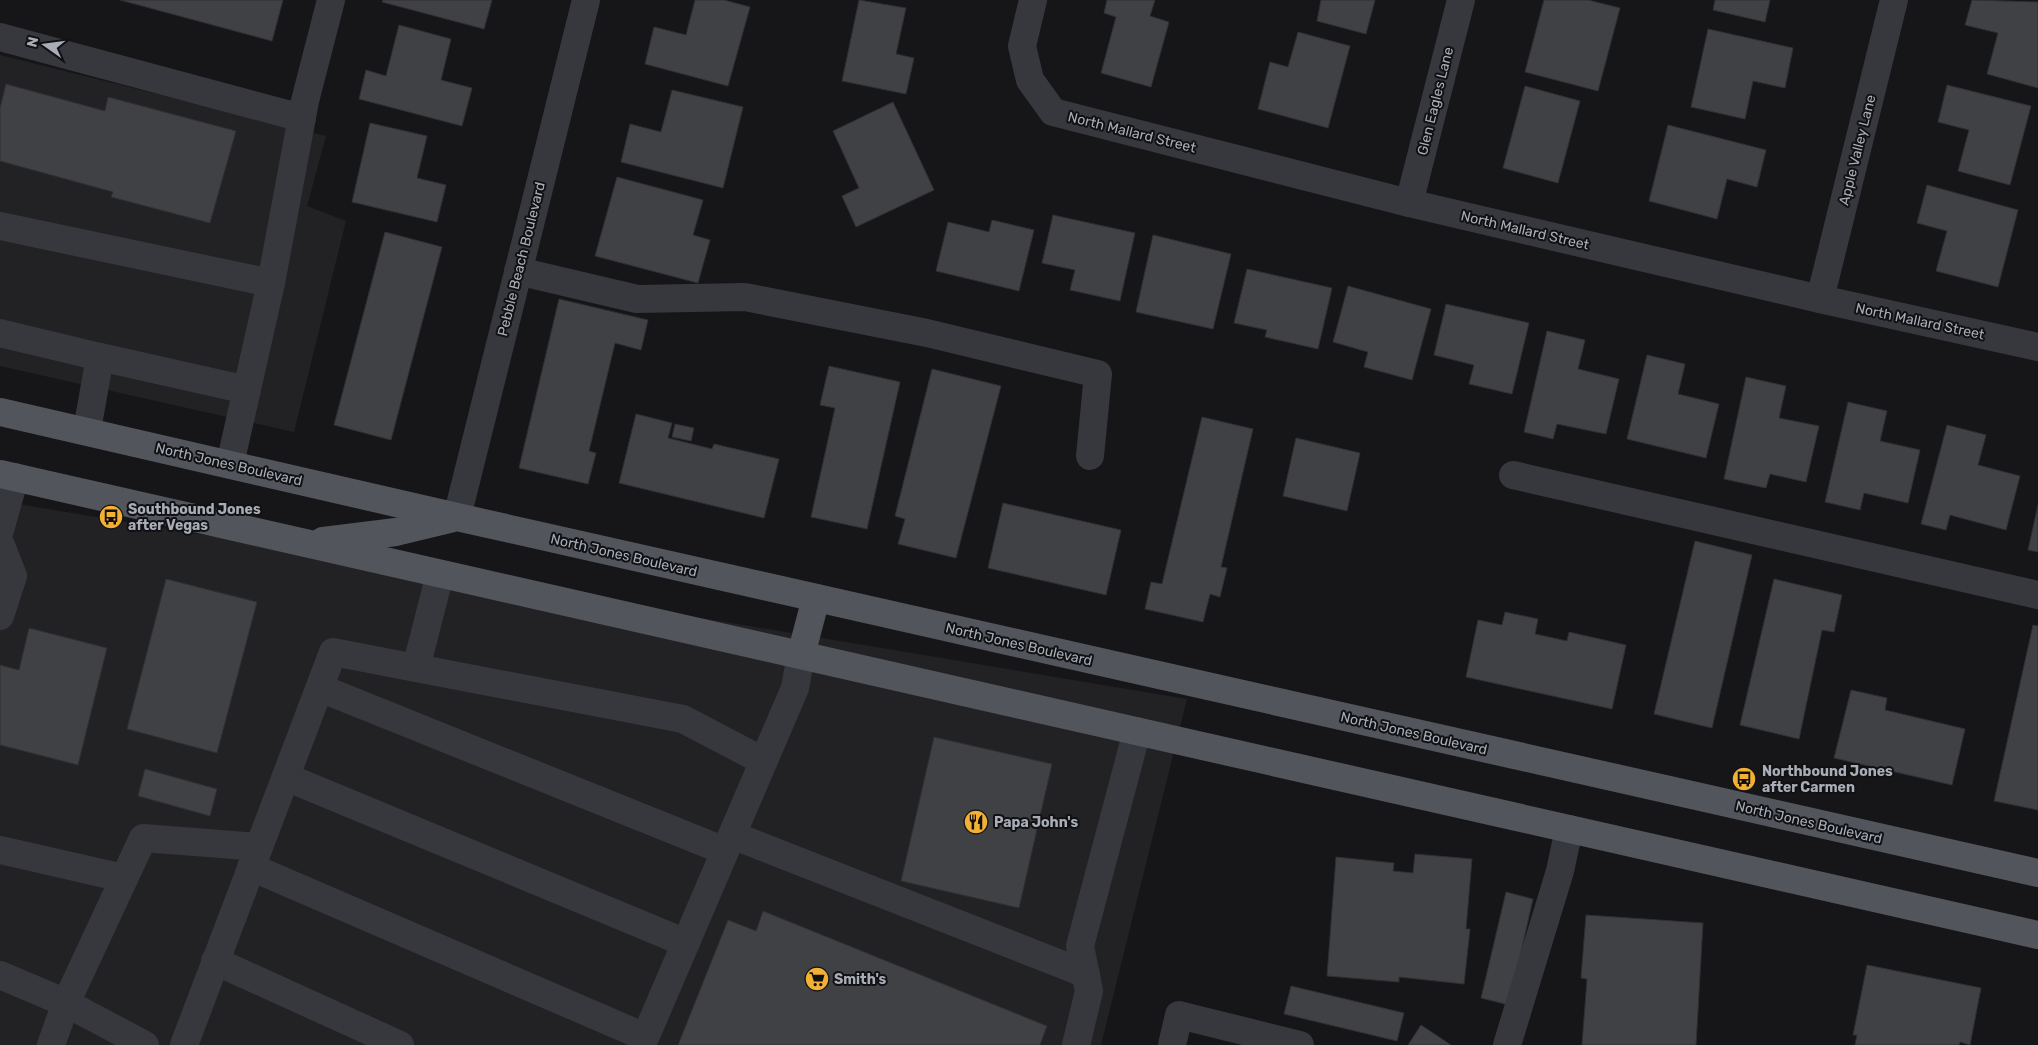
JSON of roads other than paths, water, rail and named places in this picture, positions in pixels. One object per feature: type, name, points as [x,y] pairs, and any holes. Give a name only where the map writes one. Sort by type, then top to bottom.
[{"type":"main road","name":"North Jones Boulevard","points":[[0,412],[87,430],[457,517],[2038,873]]},
{"type":"main road","points":[[7,476],[2038,935]]},
{"type":"main road","points":[[304,543],[396,532],[457,517]]},
{"type":"main road","points":[[801,655],[816,598]]},
{"type":"street","points":[[230,464],[271,283],[302,118],[331,0]]},
{"type":"street","name":"Pebble Beach Boulevard","points":[[457,517],[586,0]]},
{"type":"street","name":"North Mallard Street","points":[[1033,0],[1022,46],[1030,80],[1053,112],[1409,203],[1820,300],[2038,347]]},
{"type":"street","name":"Glen Eagles Lane","points":[[1409,203],[1460,0]]},
{"type":"street","name":"Apple Valley Lane","points":[[1820,300],[1894,0]]},
{"type":"street","points":[[0,38],[302,118]]},
{"type":"street","points":[[0,226],[271,283]]},
{"type":"street","points":[[518,271],[637,299],[745,296],[927,333],[1098,374],[1090,456]]},
{"type":"street","points":[[0,333],[247,390]]},
{"type":"street","points":[[87,430],[100,357]]},
{"type":"street","points":[[1513,475],[2038,594]]},
{"type":"street","points":[[0,530],[7,476]]},
{"type":"street","points":[[0,543],[13,576],[0,616]]},
{"type":"street","points":[[416,668],[440,574]]},
{"type":"street","points":[[184,1045],[333,652],[683,719],[763,761]]},
{"type":"street","points":[[51,1045],[66,1003],[143,838],[255,857],[644,1041],[794,688],[801,655]]},
{"type":"street","points":[[320,688],[728,843],[1086,974]]},
{"type":"street","points":[[1076,1045],[1089,991],[1080,946],[1137,731]]},
{"type":"street","points":[[286,777],[686,943]]},
{"type":"street","points":[[1507,1045],[1560,871],[1569,829]]},
{"type":"street","points":[[0,850],[123,878]]},
{"type":"street","points":[[215,961],[400,1045]]},
{"type":"street","points":[[0,975],[66,1003],[145,1045]]},
{"type":"street","points":[[1172,1045],[1179,1016],[1300,1045]]},
{"type":"place","name":"Southbound Jones after Vegas","points":[[111,517]]},
{"type":"place","name":"Northbound Jones after Carmen","points":[[1744,779]]},
{"type":"place","name":"Papa John's","points":[[976,822]]},
{"type":"place","name":"Smith's","points":[[817,979]]}]
